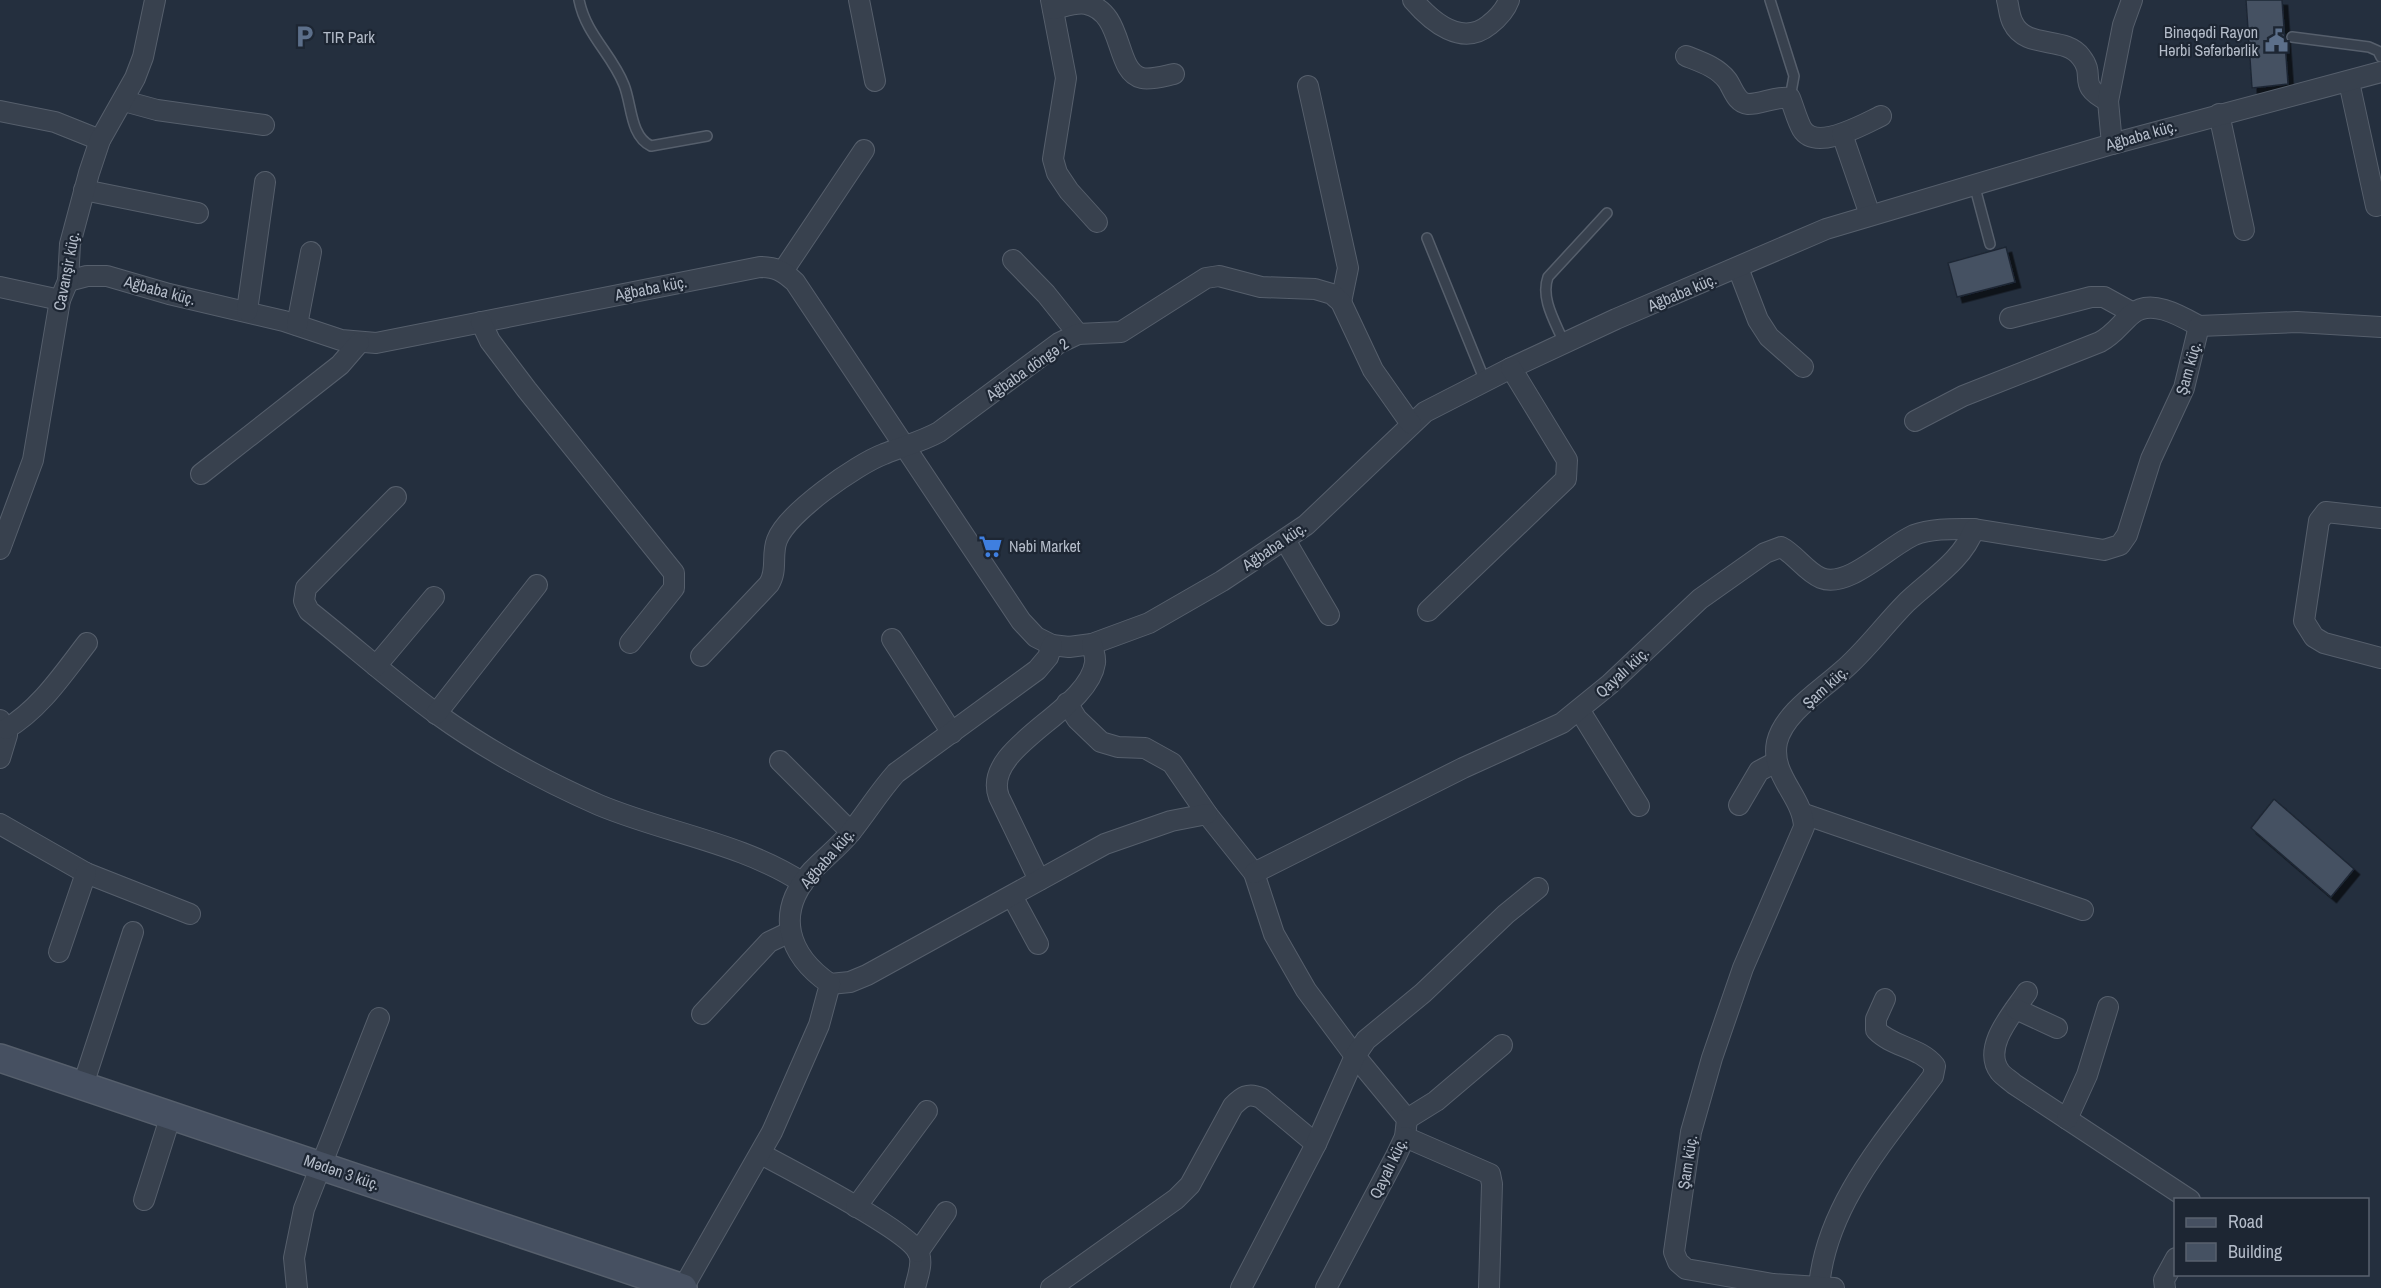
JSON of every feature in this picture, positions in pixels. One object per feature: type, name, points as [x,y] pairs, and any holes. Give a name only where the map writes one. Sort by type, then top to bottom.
[{"type":"main road","name":"Mədən 3 küç.","points":[[0,1058],[683,1288]]},
{"type":"street","name":"Cavanşir küç.","points":[[0,549],[33,460],[60,300],[68,281],[70,244],[84,190],[100,140],[124,101],[143,57],[155,0]]},
{"type":"street","points":[[859,0],[875,81]]},
{"type":"street","points":[[1413,0],[1431,19],[1447,30],[1469,34],[1482,31],[1496,20],[1509,0]]},
{"type":"street","points":[[2007,0],[2013,23],[2020,32],[2029,38],[2068,48],[2081,55],[2088,84],[2094,93],[2108,101]]},
{"type":"street","points":[[2112,144],[2108,101],[2123,25],[2132,0]]},
{"type":"street","points":[[1096,222],[1069,191],[1057,173],[1053,159],[1066,78],[1052,4],[1083,3],[1106,14],[1128,66],[1135,76],[1144,79],[1174,74]]},
{"type":"street","points":[[1686,56],[1715,68],[1726,79],[1738,100],[1748,104],[1777,96],[1790,98],[1803,130],[1809,136],[1817,138],[1842,134],[1881,116]]},
{"type":"street","name":"Ağbaba küç.","points":[[790,932],[790,916],[803,883],[851,832],[878,792],[896,773],[1037,670],[1048,657],[1052,645],[1069,647],[1092,644],[1171,611],[1285,540],[1327,507],[1425,412],[1564,343],[1826,229],[2112,144],[2381,72]]},
{"type":"street","points":[[2349,82],[2376,206]]},
{"type":"street","points":[[1308,86],[1348,268],[1341,302],[1373,370],[1411,424]]},
{"type":"street","points":[[124,101],[157,110],[264,125]]},
{"type":"street","points":[[0,111],[55,122],[100,140]]},
{"type":"street","points":[[2219,114],[2244,230]]},
{"type":"street","points":[[1842,134],[1870,215]]},
{"type":"street","points":[[864,150],[783,271],[795,282],[1021,621],[1036,637],[1052,645]]},
{"type":"street","points":[[247,311],[265,182]]},
{"type":"street","points":[[84,190],[198,213]]},
{"type":"street","points":[[297,325],[311,252]]},
{"type":"street","points":[[1013,260],[1046,294],[1078,334]]},
{"type":"street","name":"Ağbaba küç.","points":[[68,281],[87,276],[107,276],[169,294],[247,311],[341,340],[376,343],[760,267],[783,271]]},
{"type":"street","points":[[1738,268],[1758,321],[1769,337],[1803,367]]},
{"type":"street","name":"Ağbaba döngə 2","points":[[701,656],[769,584],[775,574],[777,540],[786,525],[858,466],[939,432],[1059,343],[1078,334],[1109,335],[1121,332],[1206,278],[1219,276],[1261,287],[1315,289],[1332,294],[1341,302]]},
{"type":"street","points":[[0,288],[60,300]]},
{"type":"street","points":[[2010,318],[2091,297],[2104,297],[2133,313]]},
{"type":"street","points":[[1915,421],[1963,396],[2100,342],[2115,333],[2133,313],[2148,308],[2163,309],[2199,326]]},
{"type":"street","points":[[481,322],[490,341],[527,390],[674,573],[674,588],[630,643]]},
{"type":"street","name":"Şam küç.","points":[[1776,762],[1777,741],[1787,723],[1807,701],[1862,653],[1906,603],[1956,558],[1969,543],[1974,529],[2104,550],[2120,545],[2127,535],[2151,459],[2184,388],[2199,326],[2297,322],[2381,327]]},
{"type":"street","points":[[201,474],[340,365],[359,343]]},
{"type":"street","points":[[1428,611],[1566,479],[1567,460],[1511,368]]},
{"type":"street","points":[[396,497],[306,588],[304,601],[309,611],[436,714],[517,765],[600,805],[748,856],[786,872],[803,883]]},
{"type":"street","points":[[2381,518],[2326,512],[2319,521],[2304,621],[2314,637],[2324,643],[2381,658]]},
{"type":"street","name":"Qayalı küç.","points":[[1254,873],[1463,768],[1538,736],[1580,711],[1700,599],[1765,552],[1781,547],[1820,578],[1837,580],[1851,575],[1891,546],[1917,534],[1948,529],[1974,529]]},
{"type":"street","points":[[1285,540],[1329,615]]},
{"type":"street","points":[[436,714],[537,585]]},
{"type":"street","points":[[376,666],[434,597]]},
{"type":"street","points":[[892,639],[951,733]]},
{"type":"street","points":[[0,758],[8,735],[3,725],[22,720],[87,643]]},
{"type":"street","points":[[1039,880],[995,786],[997,775],[1008,758],[1067,703],[1090,677],[1095,661],[1092,644]]},
{"type":"street","name":"Qayalı küç.","points":[[1067,703],[1077,719],[1101,742],[1118,747],[1145,748],[1172,763],[1207,814],[1254,873],[1274,934],[1291,964],[1406,1128],[1326,1288]]},
{"type":"street","points":[[1580,711],[1638,806]]},
{"type":"street","points":[[780,761],[851,832]]},
{"type":"street","points":[[1739,805],[1759,771],[1776,762],[1803,814],[2083,910]]},
{"type":"street","points":[[702,1014],[769,942],[790,932],[798,954],[811,971],[830,984],[850,982],[867,975],[1105,844],[1135,832],[1207,814]]},
{"type":"street","name":"Şam küç.","points":[[1803,814],[1804,827],[1743,968],[1691,1132],[1674,1252],[1678,1262],[1686,1269],[1773,1284],[1827,1288]]},
{"type":"street","points":[[0,824],[86,873],[190,914]]},
{"type":"street","points":[[59,952],[86,873]]},
{"type":"street","points":[[1241,1288],[1316,1144],[1354,1056],[1380,1027],[1423,993],[1489,930],[1539,888]]},
{"type":"street","points":[[1012,896],[1038,944]]},
{"type":"street","points":[[83,1085],[133,932]]},
{"type":"street","points":[[683,1288],[761,1154],[819,1025],[830,984]]},
{"type":"street","points":[[2027,992],[1997,1040],[1994,1058],[2000,1071],[2014,1084],[2187,1198]]},
{"type":"street","points":[[1827,1288],[1821,1260],[1831,1228],[1865,1168],[1933,1076],[1935,1066],[1929,1059],[1883,1037],[1876,1030],[1876,1019],[1885,999]]},
{"type":"street","points":[[2067,1119],[2087,1075],[2108,1007]]},
{"type":"street","points":[[2016,1009],[2057,1028]]},
{"type":"street","points":[[297,1288],[294,1258],[304,1209],[323,1166],[379,1018]]},
{"type":"street","points":[[1489,1288],[1492,1184],[1490,1174],[1406,1128],[1503,1044]]},
{"type":"street","points":[[1052,1288],[1176,1199],[1190,1185],[1233,1106],[1242,1096],[1253,1094],[1261,1098],[1316,1144]]},
{"type":"street","points":[[856,1207],[927,1111]]},
{"type":"street","points":[[144,1200],[171,1115]]},
{"type":"street","points":[[761,1154],[856,1207],[908,1241],[918,1252],[920,1262],[915,1288]]},
{"type":"street","points":[[918,1252],[946,1212]]},
{"type":"street","points":[[2165,1288],[2164,1280],[2174,1260]]},
{"type":"lane","points":[[579,0],[590,31],[624,85],[639,136],[644,143],[651,146],[707,136]]},
{"type":"lane","points":[[1770,0],[1794,76],[1790,98]]},
{"type":"lane","points":[[2292,37],[2370,47],[2378,51],[2381,57]]},
{"type":"lane","points":[[1974,184],[1990,244]]},
{"type":"lane","points":[[1564,343],[1545,296],[1545,285],[1548,277],[1606,213]]},
{"type":"lane","points":[[1427,238],[1485,381]]},
{"type":"building","points":[[2246,0],[2282,0],[2288,84],[2252,88]]},
{"type":"building","points":[[2006,247],[2015,282],[1957,297],[1948,263]]},
{"type":"building","points":[[2274,799],[2354,869],[2331,897],[2251,828]]},
{"type":"place","name":"TIR Park","points":[[305,37]]},
{"type":"place","name":"Binəqədi Rayon Hərbi Səfərbərlik","points":[[2276,41]]},
{"type":"place","name":"Nəbi Market","points":[[991,546]]}]
